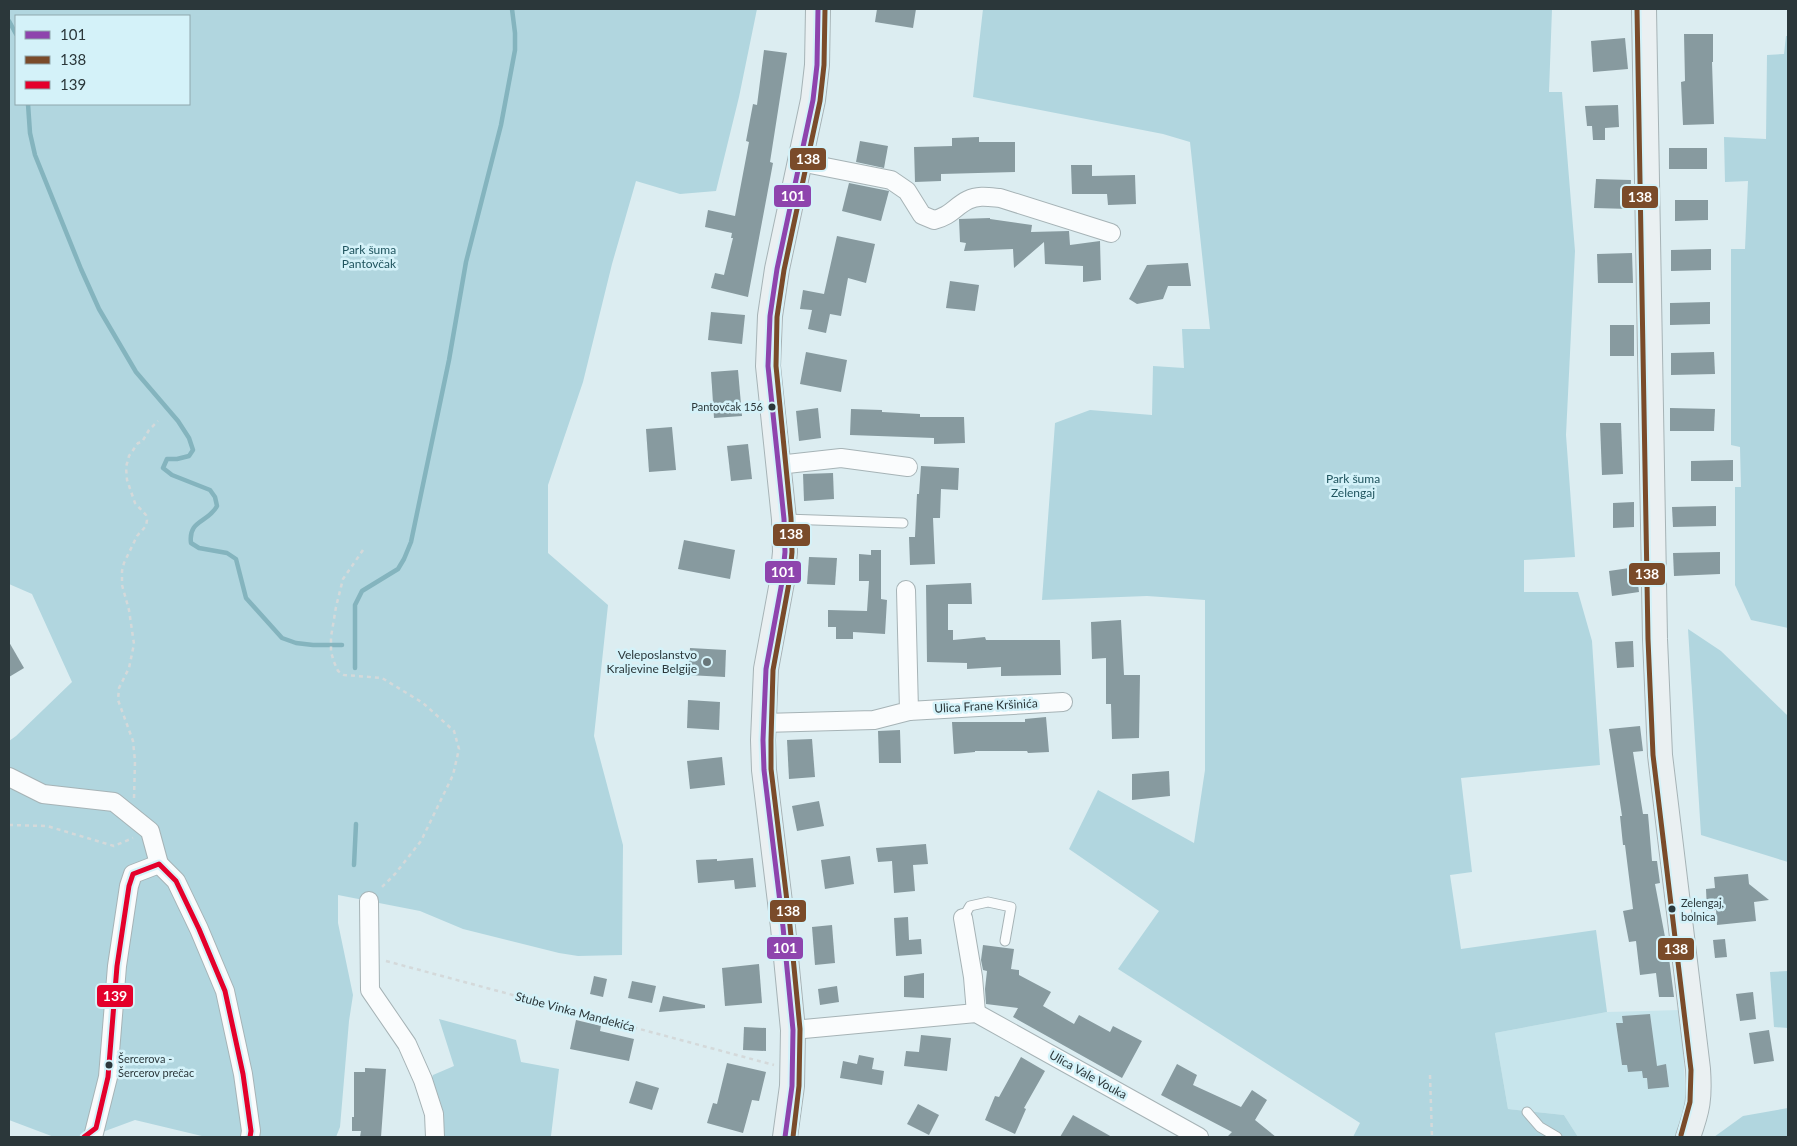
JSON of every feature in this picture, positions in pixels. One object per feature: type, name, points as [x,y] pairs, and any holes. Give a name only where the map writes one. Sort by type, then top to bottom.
[{"type":"main road","points":[[785,1137],[792,1086],[793,1030],[764,770],[762,723],[766,669],[782,582],[785,552],[784,519],[768,366],[770,316],[777,269],[813,100],[817,65],[818,9]]},
{"type":"main road","points":[[1644,9],[1655,639],[1660,755],[1700,1094],[1696,1114],[1688,1137]]},
{"type":"street","points":[[800,162],[891,180],[907,191],[922,214],[934,220],[945,218],[968,200],[982,196],[1000,198],[1111,233]]},
{"type":"street","points":[[778,465],[841,458],[908,467]]},
{"type":"street","points":[[906,590],[909,711]]},
{"type":"street","name":"Ulica Frane Kršinića","points":[[762,723],[874,720],[909,711],[1063,702]]},
{"type":"street","points":[[9,777],[43,794],[114,802],[150,832],[160,864],[176,881],[225,991],[243,1074],[251,1132],[250,1137]]},
{"type":"street","points":[[91,1134],[108,1077],[117,966],[133,874],[160,864]]},
{"type":"street","points":[[369,901],[370,990],[407,1044],[423,1080],[434,1114],[435,1137]]},
{"type":"street","points":[[793,1030],[976,1013],[973,977],[963,918]]},
{"type":"street","name":"Ulica Vale Vouka","points":[[976,1013],[1199,1137]]},
{"type":"lane","points":[[784,519],[903,523]]},
{"type":"lane","points":[[963,918],[970,906],[988,902],[1011,907],[1005,941]]},
{"type":"lane","points":[[1527,1112],[1540,1126],[1557,1137]]},
{"type":"path","points":[[9,825],[47,826],[114,846],[132,839],[138,830],[138,821],[134,810],[135,761],[133,742],[118,700],[119,688],[129,668],[134,644],[122,585],[122,571],[137,536],[146,526],[147,520],[146,515],[135,503],[127,480],[126,467],[128,456],[138,443],[142,442],[149,430],[158,421]]},
{"type":"path","points":[[363,550],[343,579],[336,607],[331,648],[338,671],[344,675],[382,678],[423,703],[454,731],[459,749],[453,775],[421,841],[395,874],[369,901]]},
{"type":"path","name":"Stube Vinka Mandekića","points":[[370,957],[781,1066]]},
{"type":"path","points":[[1430,1075],[1432,1137]]},
{"type":"shaded area","points":[[1681,1010],[1686,1102],[1677,1137],[1578,1137],[1564,1115],[1508,1109],[1495,1033],[1607,1012]]},
{"type":"green space","name":"Park šuma Pantovčak","points":[[9,9],[757,9],[739,97],[716,191],[680,194],[636,181],[612,264],[583,382],[548,485],[548,553],[608,605],[594,736],[623,845],[622,955],[578,956],[559,953],[463,929],[420,911],[338,895],[338,923],[353,995],[340,1127],[336,1137],[206,1137],[135,1120],[89,1137],[54,1137],[9,1120],[9,741],[72,682],[32,594],[9,584]]},
{"type":"green space","name":"Park šuma Zelengaj","points":[[983,9],[1552,9],[1549,92],[1562,92],[1575,251],[1566,435],[1575,557],[1524,560],[1524,592],[1578,592],[1592,641],[1600,765],[1461,778],[1472,872],[1450,875],[1461,949],[1596,930],[1607,1012],[1495,1033],[1508,1109],[1564,1115],[1578,1137],[1353,1137],[1360,1123],[1118,969],[1159,911],[1069,849],[1098,790],[1194,843],[1205,770],[1205,600],[1147,596],[1042,600],[1055,423],[1090,410],[1152,415],[1153,366],[1184,368],[1182,329],[1210,329],[1190,142],[1163,134],[973,97]]},
{"type":"green space","points":[[1786,36],[1788,36],[1788,628],[1751,620],[1735,585],[1735,487],[1741,487],[1740,447],[1731,445],[1731,249],[1745,249],[1748,181],[1725,182],[1724,137],[1766,139],[1767,55],[1784,54]]},
{"type":"green space","points":[[1688,629],[1721,651],[1788,716],[1788,862],[1701,835]]},
{"type":"green space","points":[[1788,971],[1788,1028],[1774,1027],[1770,972]]},
{"type":"green space","points":[[439,1019],[516,1040],[521,1062],[559,1069],[551,1136],[554,1137],[444,1137],[444,1124],[431,1080],[433,1075],[454,1066]]},
{"type":"green space","points":[[1788,1108],[1788,1137],[1714,1137],[1743,1116]]},
{"type":"building","points":[[877,9],[916,9],[913,28],[875,22]]},
{"type":"building","points":[[1684,34],[1713,34],[1714,124],[1683,125],[1681,82],[1685,81]]},
{"type":"building","points":[[1625,38],[1628,69],[1593,72],[1591,41]]},
{"type":"building","points":[[764,50],[787,53],[770,162],[773,163],[748,297],[711,288],[715,273],[724,275],[733,238],[731,238],[732,233],[705,227],[708,210],[735,216],[749,142],[746,141],[753,104],[757,105]]},
{"type":"building","points":[[1618,105],[1619,127],[1605,128],[1605,140],[1593,140],[1592,126],[1587,126],[1585,106]]},
{"type":"building","points":[[979,137],[979,142],[1015,142],[1015,172],[941,174],[941,181],[915,182],[914,147],[952,146],[952,138]]},
{"type":"building","points":[[860,141],[888,146],[884,168],[856,162]]},
{"type":"building","points":[[1669,148],[1707,148],[1707,169],[1669,169]]},
{"type":"building","points":[[1071,165],[1092,165],[1092,176],[1135,175],[1136,204],[1108,205],[1107,194],[1072,194]]},
{"type":"building","points":[[1596,179],[1631,180],[1630,209],[1594,208]]},
{"type":"building","points":[[849,183],[889,191],[881,221],[842,211]]},
{"type":"building","points":[[1675,200],[1708,200],[1708,220],[1675,221]]},
{"type":"building","points":[[990,218],[1032,225],[1031,232],[1069,231],[1070,245],[1100,241],[1101,280],[1083,282],[1083,266],[1045,264],[1044,242],[1014,268],[1013,249],[964,251],[966,243],[960,242],[959,219]]},
{"type":"building","points":[[837,236],[875,244],[866,283],[848,278],[841,316],[830,314],[826,333],[808,329],[812,310],[800,309],[803,290],[824,294]]},
{"type":"building","points":[[1711,249],[1711,270],[1671,271],[1671,250]]},
{"type":"building","points":[[1632,253],[1633,283],[1598,283],[1597,254]]},
{"type":"building","points":[[1188,263],[1191,286],[1168,286],[1163,299],[1137,304],[1129,299],[1147,265]]},
{"type":"building","points":[[950,281],[979,285],[975,311],[946,308]]},
{"type":"building","points":[[1710,302],[1710,324],[1670,325],[1670,303]]},
{"type":"building","points":[[711,312],[745,315],[742,344],[708,340]]},
{"type":"building","points":[[1610,325],[1634,325],[1634,356],[1610,356]]},
{"type":"building","points":[[806,352],[847,360],[841,392],[800,384]]},
{"type":"building","points":[[1714,352],[1715,374],[1671,375],[1671,353]]},
{"type":"building","points":[[738,370],[742,416],[714,418],[711,372]]},
{"type":"building","points":[[818,408],[821,438],[799,441],[796,411]]},
{"type":"building","points":[[1670,408],[1715,409],[1714,431],[1670,431]]},
{"type":"building","points":[[851,409],[920,414],[920,417],[964,417],[965,443],[934,444],[934,438],[850,435]]},
{"type":"building","points":[[1600,423],[1621,423],[1623,474],[1602,475]]},
{"type":"building","points":[[672,427],[676,470],[649,472],[646,429]]},
{"type":"building","points":[[748,444],[752,479],[731,481],[727,446]]},
{"type":"building","points":[[1733,460],[1733,481],[1691,481],[1691,461]]},
{"type":"building","points":[[921,466],[959,468],[958,490],[941,489],[940,518],[933,518],[935,564],[910,565],[909,537],[915,537],[917,494],[919,494]]},
{"type":"building","points":[[833,473],[834,499],[804,501],[803,474]]},
{"type":"building","points":[[1634,502],[1634,527],[1613,528],[1613,503]]},
{"type":"building","points":[[1716,506],[1716,526],[1673,527],[1672,507]]},
{"type":"building","points":[[684,540],[735,550],[730,579],[678,569]]},
{"type":"building","points":[[871,550],[881,550],[881,599],[887,600],[885,634],[853,632],[853,639],[836,639],[836,627],[828,627],[828,610],[867,611],[869,581],[859,581],[859,554],[871,555]]},
{"type":"building","points":[[1720,552],[1720,574],[1674,576],[1673,553]]},
{"type":"building","points":[[809,557],[837,558],[835,585],[807,584]]},
{"type":"building","points":[[1636,567],[1639,592],[1612,596],[1609,571]]},
{"type":"building","points":[[971,583],[972,604],[948,604],[948,630],[953,630],[953,640],[985,637],[986,640],[1060,640],[1061,675],[1001,676],[1001,667],[967,669],[967,663],[927,662],[926,585]]},
{"type":"building","points":[[1121,620],[1124,675],[1140,675],[1139,738],[1112,739],[1111,704],[1106,704],[1106,658],[1092,659],[1091,622]]},
{"type":"building","points":[[1633,641],[1634,667],[1617,668],[1615,642]]},
{"type":"building","points":[[9,642],[24,668],[9,677]]},
{"type":"building","name":"Veleposlanstvo Kraljevine Belgije","points":[[690,648],[726,650],[725,677],[688,675]]},
{"type":"building","points":[[688,700],[720,702],[719,730],[687,728]]},
{"type":"building","points":[[1046,717],[1049,752],[975,751],[954,754],[952,722],[1025,722],[1025,719]]},
{"type":"building","points":[[1640,726],[1643,751],[1633,752],[1643,814],[1648,814],[1652,861],[1657,861],[1660,883],[1655,884],[1669,958],[1674,997],[1659,997],[1656,973],[1640,975],[1636,941],[1629,942],[1623,911],[1633,909],[1609,729]]},
{"type":"building","points":[[900,730],[901,763],[879,763],[878,731]]},
{"type":"building","points":[[812,739],[815,777],[789,779],[787,740]]},
{"type":"building","points":[[722,757],[725,785],[690,789],[687,761]]},
{"type":"building","points":[[1169,771],[1170,796],[1132,800],[1132,774]]},
{"type":"building","points":[[819,801],[824,826],[797,831],[792,806]]},
{"type":"building","points":[[926,844],[928,864],[913,865],[915,891],[894,893],[892,861],[878,862],[876,848]]},
{"type":"building","points":[[850,856],[854,884],[825,889],[821,860]]},
{"type":"building","points":[[753,858],[756,887],[735,889],[734,880],[698,883],[696,860],[717,859],[717,861]]},
{"type":"building","points":[[1748,874],[1749,884],[1769,900],[1754,902],[1756,921],[1717,925],[1716,910],[1707,911],[1706,889],[1715,888],[1714,877]]},
{"type":"building","points":[[908,917],[909,940],[921,939],[922,954],[896,956],[894,918]]},
{"type":"building","points":[[832,925],[835,963],[815,965],[812,927]]},
{"type":"building","points":[[1725,939],[1727,957],[1715,958],[1713,940]]},
{"type":"building","points":[[983,945],[1014,949],[1011,969],[1019,970],[1019,975],[1051,992],[1043,1006],[1074,1024],[1079,1015],[1110,1032],[1113,1026],[1142,1041],[1122,1078],[1013,1017],[1018,1008],[986,1004],[987,971],[983,970],[981,960]]},
{"type":"building","points":[[759,964],[762,1003],[725,1006],[722,968]]},
{"type":"building","points":[[924,973],[924,998],[904,997],[904,976]]},
{"type":"building","points":[[594,976],[607,979],[603,997],[590,994]]},
{"type":"building","points":[[632,981],[656,986],[652,1003],[628,998]]},
{"type":"building","points":[[837,986],[839,1002],[820,1005],[818,989]]},
{"type":"building","points":[[1753,992],[1756,1019],[1740,1021],[1736,994]]},
{"type":"building","points":[[663,996],[705,1005],[705,1008],[659,1012]]},
{"type":"building","points":[[1650,1014],[1657,1066],[1666,1064],[1669,1087],[1648,1089],[1647,1078],[1643,1078],[1642,1071],[1628,1072],[1627,1065],[1622,1065],[1616,1023],[1623,1023],[1622,1016]]},
{"type":"building","points":[[576,1020],[601,1026],[600,1031],[634,1039],[629,1061],[570,1049]]},
{"type":"building","points":[[744,1027],[766,1028],[766,1051],[743,1050]]},
{"type":"building","points":[[1769,1030],[1774,1061],[1754,1064],[1749,1033]]},
{"type":"building","points":[[921,1035],[951,1038],[947,1071],[904,1066],[906,1051],[919,1052]]},
{"type":"building","points":[[859,1055],[874,1058],[872,1069],[884,1071],[882,1085],[840,1078],[843,1061],[857,1064]]},
{"type":"building","points":[[1021,1057],[1045,1071],[1024,1108],[1026,1109],[1015,1134],[985,1120],[995,1096],[999,1097]]},
{"type":"building","points":[[727,1063],[766,1072],[759,1101],[752,1100],[743,1133],[707,1123],[713,1103],[717,1104]]},
{"type":"building","points":[[1177,1064],[1197,1075],[1193,1085],[1241,1107],[1252,1090],[1267,1100],[1255,1120],[1276,1137],[1227,1137],[1232,1132],[1161,1095]]},
{"type":"building","points":[[365,1068],[386,1069],[381,1137],[360,1137],[361,1131],[352,1131],[352,1117],[354,1117],[354,1072],[365,1072]]},
{"type":"building","points":[[636,1081],[659,1088],[652,1110],[629,1103]]},
{"type":"building","points":[[918,1104],[939,1115],[929,1135],[907,1124]]},
{"type":"building","points":[[1073,1115],[1112,1137],[1060,1137]]},
{"type":"waterway","points":[[355,668],[355,605],[362,591],[398,569],[411,542],[449,360],[466,262],[501,125],[515,50],[512,9]]},
{"type":"waterway","points":[[9,21],[15,32]]},
{"type":"waterway","points":[[28,105],[30,133],[35,155],[99,309],[136,372],[178,421],[189,438],[193,450],[189,456],[167,459],[163,468],[172,475],[210,490],[215,497],[217,506],[193,530],[191,543],[199,548],[227,553],[236,559],[246,598],[282,638],[296,643],[313,645],[342,645]]},
{"type":"waterway","points":[[354,865],[356,824]]},
{"type":"transit line","name":"101","points":[[785,1137],[792,1086],[793,1030],[764,770],[763,740],[766,669],[782,582],[785,552],[784,519],[768,366],[770,316],[777,269],[813,100],[817,65],[818,9]]},
{"type":"transit line","name":"138","points":[[793,1137],[799,1086],[800,1029],[771,769],[773,670],[789,583],[792,552],[791,518],[776,366],[777,317],[784,270],[820,101],[824,65],[825,9]]},
{"type":"transit line","name":"138","points":[[1637,9],[1648,639],[1653,755],[1691,1070],[1690,1102],[1681,1135]]},
{"type":"transit line","name":"139","points":[[84,1137],[96,1128],[108,1077],[117,966],[129,886],[133,874],[159,864],[176,881],[225,991],[243,1074],[251,1131],[250,1137]]},
{"type":"place","name":"Pantovčak 156","points":[[772,407]]},
{"type":"place","name":"Veleposlanstvo Kraljevine Belgije","points":[[707,662]]},
{"type":"place","name":"Zelengaj, bolnica","points":[[1672,909]]},
{"type":"place","name":"Šercerova - Šercerov prečac","points":[[109,1065]]}]
